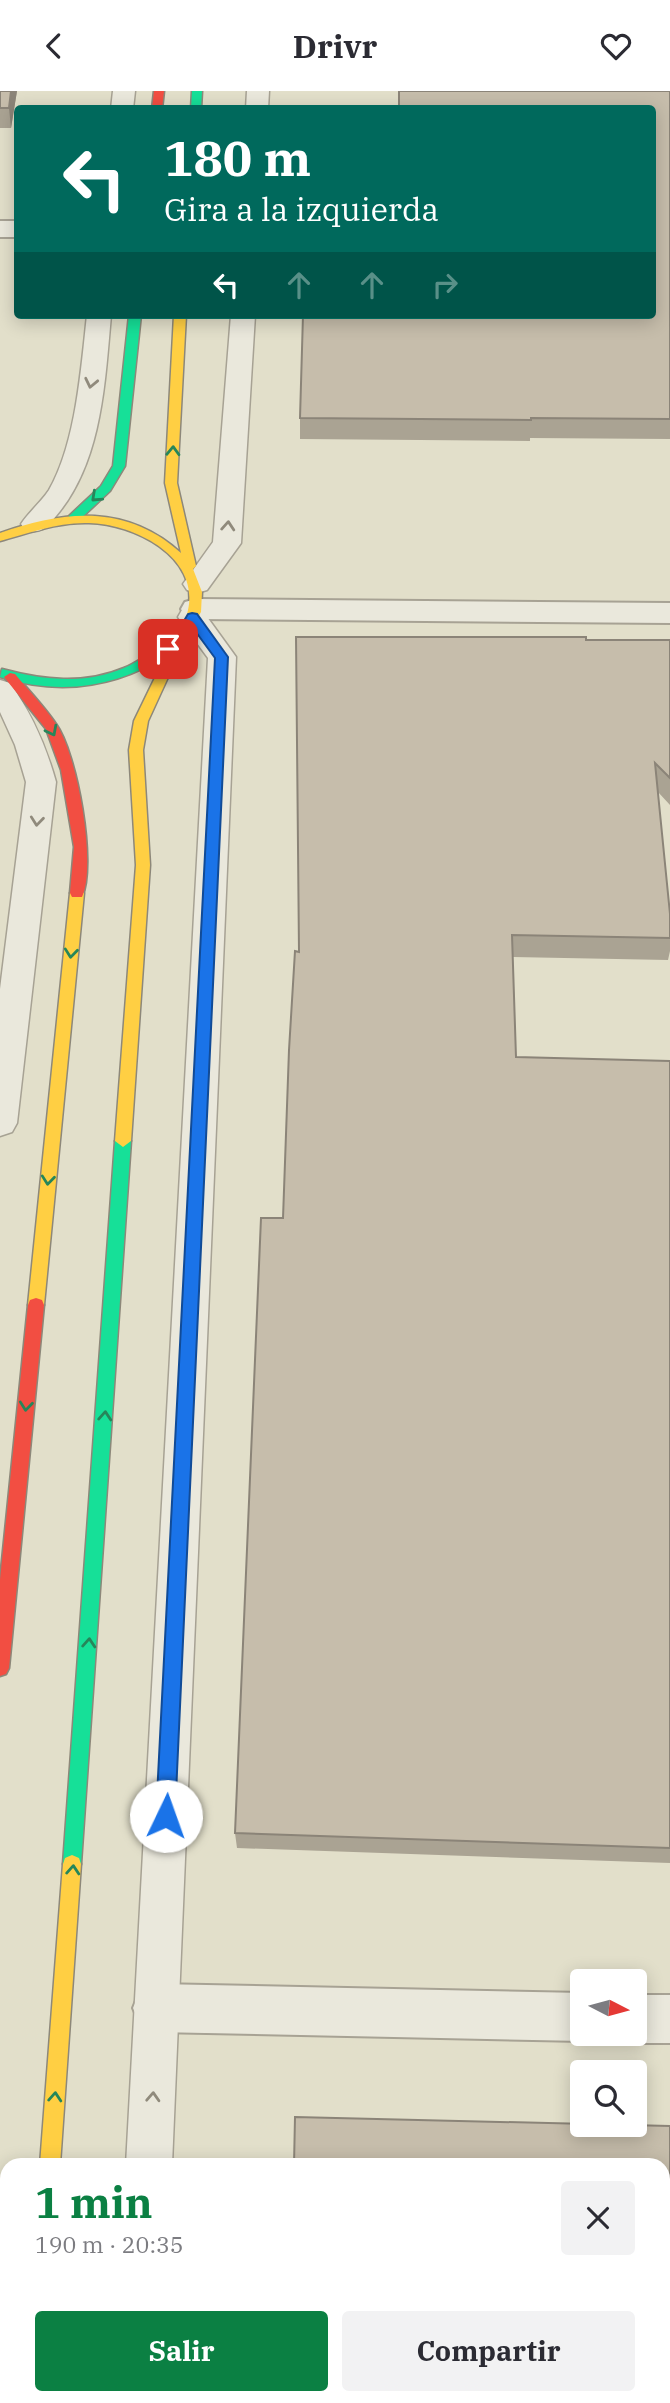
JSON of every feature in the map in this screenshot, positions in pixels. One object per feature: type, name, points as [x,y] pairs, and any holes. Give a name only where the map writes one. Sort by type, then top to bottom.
[{"type":"main road","points":[[73,519],[106,488],[119,466],[135,319]]},
{"type":"main road","points":[[51,2158],[143,865],[135,750],[141,721],[191,603],[172,483],[180,319]]},
{"type":"main road","points":[[0,537],[35,524],[73,519],[102,520],[130,526],[155,535],[175,549],[191,603],[156,659],[134,670],[86,683],[47,684],[3,680]]},
{"type":"main road","points":[[0,1668],[81,847],[68,771],[52,727],[3,680]]},
{"type":"street","points":[[191,603],[670,613]]},
{"type":"street","points":[[157,2008],[570,2017]]},
{"type":"street","points":[[648,2018],[670,2019]]},
{"type":"lane","points":[[35,524],[62,489],[75,456],[92,376],[99,319]]},
{"type":"lane","points":[[149,2158],[222,657],[191,603],[227,543],[243,319]]},
{"type":"lane","points":[[0,1123],[41,782],[30,740],[3,680]]},
{"type":"building","points":[[0,91],[11,91],[9,108],[0,108]]},
{"type":"building","points":[[399,91],[670,91],[670,419],[300,418],[303,319],[656,319],[656,105],[399,105]]},
{"type":"building","points":[[296,637],[586,637],[586,640],[670,640],[670,778],[655,763],[670,938],[512,935],[516,1057],[670,1061],[670,1848],[235,1833],[261,1218],[283,1218],[295,951],[299,952]]},
{"type":"building","points":[[295,2117],[570,2124],[570,2137],[647,2137],[647,2125],[670,2126],[670,2158],[294,2158]]},
{"type":"traffic: fast","points":[[196,105],[197,91]]},
{"type":"traffic: fast","points":[[73,519],[106,488],[119,466],[135,319]]},
{"type":"traffic: fast","points":[[2,673],[44,683],[88,682],[129,671],[167,649]]},
{"type":"traffic: fast","points":[[72,1864],[123,1141]]},
{"type":"traffic: slow","points":[[180,319],[171,483],[190,566]]},
{"type":"traffic: slow","points":[[0,537],[29,527],[89,519],[120,523],[162,542],[178,557],[190,574],[195,592],[194,612],[185,631],[167,649]]},
{"type":"traffic: slow","points":[[123,1141],[143,865],[136,750],[141,721],[180,639]]},
{"type":"traffic: slow","points":[[36,1305],[77,893]]},
{"type":"traffic: slow","points":[[51,2158],[72,1864]]},
{"type":"traffic: jam","points":[[157,105],[159,91]]},
{"type":"traffic: jam","points":[[10,677],[52,727],[68,770],[81,847],[77,893]]},
{"type":"traffic: jam","points":[[0,1668],[36,1305]]},
{"type":"route","points":[[166,1816],[222,657],[192,617],[180,639],[168,649]]}]
